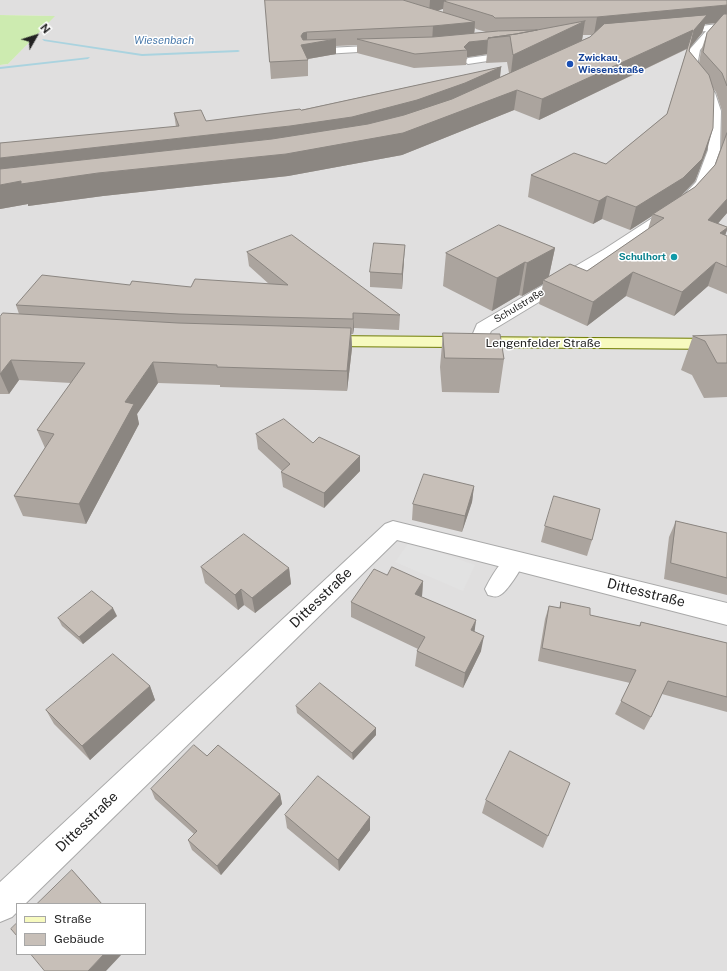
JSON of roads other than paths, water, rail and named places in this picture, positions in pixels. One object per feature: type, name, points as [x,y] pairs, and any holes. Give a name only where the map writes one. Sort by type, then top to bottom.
[{"type":"main road","name":"Lengenfelder Straße","points":[[301,340],[478,343],[727,344]]},
{"type":"street","points":[[664,33],[721,27]]},
{"type":"street","name":"Schulstraße","points":[[478,343],[483,328],[609,253],[682,205],[702,183],[714,150],[715,111],[709,93],[690,71],[695,49],[721,27]]},
{"type":"street","points":[[308,52],[401,48]]},
{"type":"street","name":"Dittesstraße","points":[[0,905],[393,530],[727,614]]},
{"type":"lane","points":[[468,61],[520,53]]},
{"type":"lane","points":[[494,589],[515,561]]},
{"type":"waterway","name":"Wiesenbach","points":[[44,40],[142,55],[238,51]]},
{"type":"waterway","points":[[0,68],[88,58]]},
{"type":"place","name":"Zwickau, Wiesenstraße","points":[[570,64]]},
{"type":"place","name":"Schulhort","points":[[674,257]]}]
